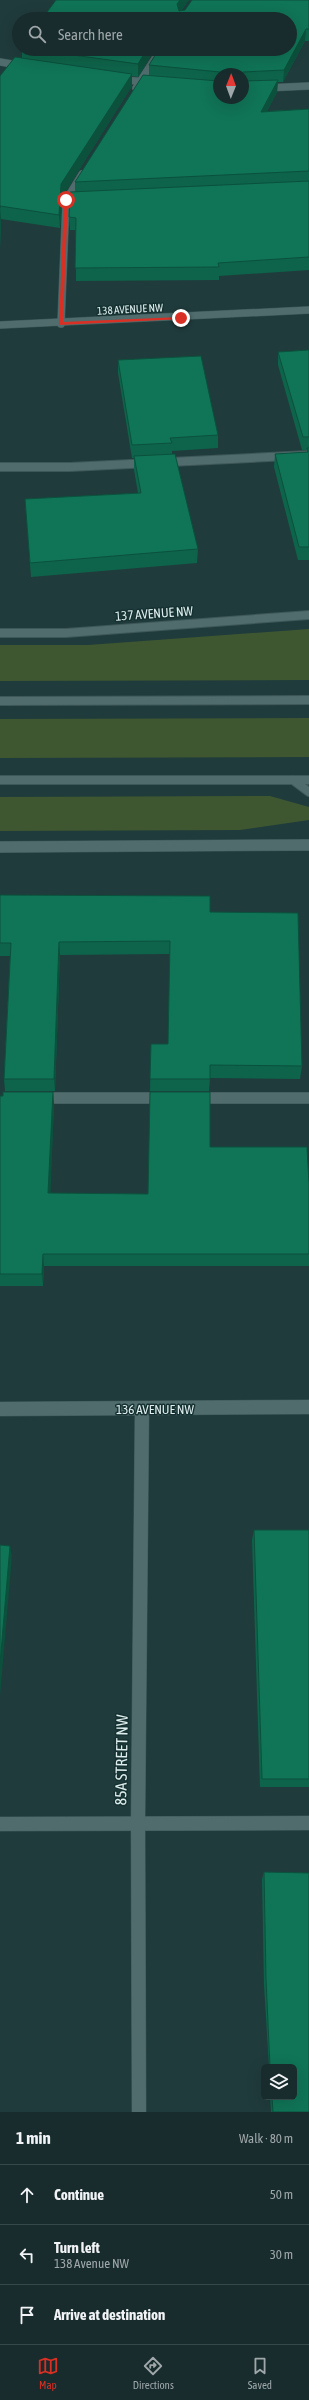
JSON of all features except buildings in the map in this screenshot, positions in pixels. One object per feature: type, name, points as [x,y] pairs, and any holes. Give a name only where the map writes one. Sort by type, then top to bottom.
[{"type":"street","points":[[131,95],[157,56]]},
{"type":"street","points":[[0,62],[31,67]]},
{"type":"street","points":[[108,77],[163,84]]},
{"type":"street","points":[[249,89],[309,86]]},
{"type":"street","points":[[61,324],[66,200],[86,167]]},
{"type":"street","points":[[66,200],[89,199]]},
{"type":"street","name":"138 AVENUE NW","points":[[0,325],[61,324],[309,310]]},
{"type":"street","points":[[0,467],[70,467],[309,456]]},
{"type":"street","name":"137 AVENUE NW","points":[[0,633],[66,632],[309,615]]},
{"type":"street","points":[[0,701],[309,700]]},
{"type":"street","points":[[0,780],[309,780]]},
{"type":"street","points":[[293,780],[309,792]]},
{"type":"street","points":[[0,847],[309,845]]},
{"type":"street","points":[[24,1098],[309,1098]]},
{"type":"street","name":"136 AVENUE NW","points":[[0,1409],[309,1407]]},
{"type":"street","name":"85A STREET NW","points":[[139,2112],[138,1822],[142,1409]]},
{"type":"street","points":[[0,1824],[138,1822],[309,1823]]},
{"type":"green space","points":[[309,629],[309,680],[0,681],[0,645],[88,645]]},
{"type":"green space","points":[[309,718],[309,757],[0,758],[0,719]]},
{"type":"green space","points":[[270,796],[309,807],[309,820],[240,830],[0,831],[0,797]]},
{"type":"route","points":[[66,200],[61,324],[181,318]]}]
